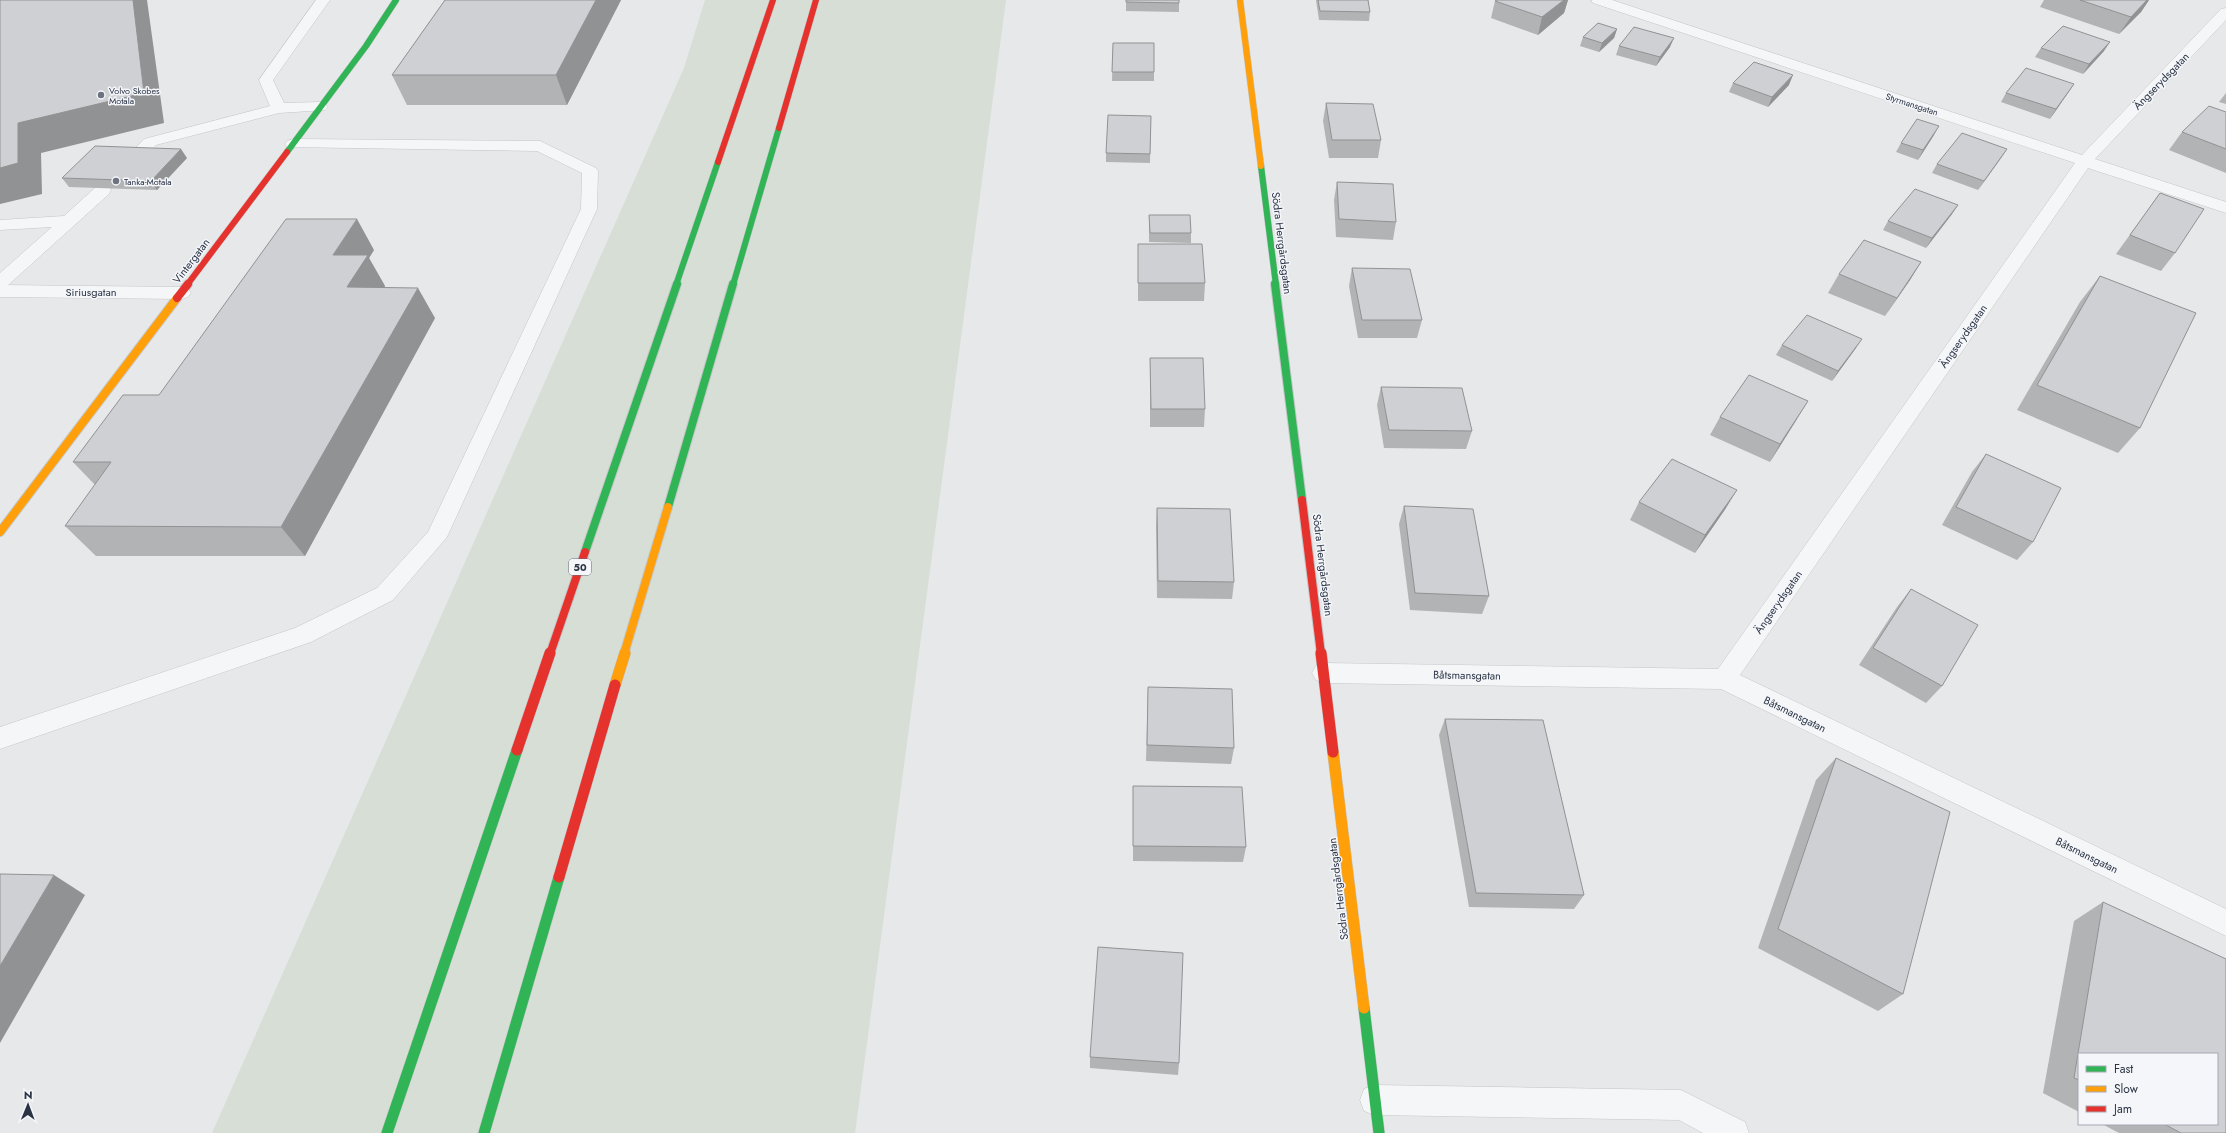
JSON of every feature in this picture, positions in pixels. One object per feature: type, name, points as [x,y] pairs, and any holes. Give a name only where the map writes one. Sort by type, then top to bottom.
[{"type":"main road","name":"Vintergatan","points":[[0,532],[294,144],[366,46],[396,0]]},
{"type":"main road","name":"50","points":[[387,1133],[773,0]]},
{"type":"main road","points":[[484,1133],[816,0]]},
{"type":"main road","name":"Södra Herrgårdsgatan","points":[[1240,0],[1324,673],[1379,1133]]},
{"type":"street","points":[[279,108],[266,80],[323,0]]},
{"type":"street","name":"Styrmansgatan","points":[[1598,0],[2226,208]]},
{"type":"street","name":"Ängserydsgatan","points":[[1724,679],[2085,161],[2226,12]]},
{"type":"street","points":[[136,156],[150,142],[279,108],[320,107]]},
{"type":"street","points":[[0,738],[303,635],[385,594],[436,537],[589,209],[590,171],[540,146],[294,144]]},
{"type":"street","points":[[0,283],[71,221],[103,190]]},
{"type":"street","points":[[0,225],[71,221]]},
{"type":"street","name":"Siriusgatan","points":[[0,291],[182,293]]},
{"type":"street","name":"Båtsmansgatan","points":[[1324,673],[1724,679],[2226,923]]},
{"type":"street","points":[[1375,1100],[1681,1105],[1734,1133]]},
{"type":"shaded area","points":[[705,0],[1006,0],[855,1133],[212,1133],[684,68]]},
{"type":"building","points":[[0,0],[133,0],[144,93],[18,123],[18,163],[0,168]]},
{"type":"building","points":[[445,0],[596,0],[556,75],[392,75]]},
{"type":"building","points":[[1126,0],[1179,0],[1179,3],[1126,2]]},
{"type":"building","points":[[1318,0],[1368,0],[1370,12],[1320,11]]},
{"type":"building","points":[[1564,0],[1542,17],[1495,1]]},
{"type":"building","points":[[2080,0],[2147,0],[2131,17]]},
{"type":"building","points":[[1598,23],[1617,29],[1602,43],[1583,37]]},
{"type":"building","points":[[2063,26],[2110,42],[2089,64],[2041,48]]},
{"type":"building","points":[[1634,27],[1674,38],[1660,57],[1619,46]]},
{"type":"building","points":[[1113,43],[1154,43],[1154,72],[1112,72]]},
{"type":"building","points":[[1754,62],[1793,75],[1772,97],[1733,83]]},
{"type":"building","points":[[2026,68],[2074,84],[2056,109],[2006,93]]},
{"type":"building","points":[[1326,103],[1373,104],[1381,140],[1332,140]]},
{"type":"building","points":[[2209,106],[2226,112],[2226,149],[2182,132]]},
{"type":"building","points":[[1108,115],[1151,116],[1150,154],[1106,153]]},
{"type":"building","points":[[1917,119],[1939,126],[1923,150],[1901,143]]},
{"type":"building","points":[[1962,133],[2007,149],[1984,181],[1937,164]]},
{"type":"building","points":[[95,146],[181,149],[151,181],[62,178]]},
{"type":"building","points":[[1337,182],[1393,184],[1396,222],[1339,219]]},
{"type":"building","points":[[1915,189],[1958,205],[1932,238],[1888,221]]},
{"type":"building","points":[[2160,193],[2204,209],[2175,253],[2130,235]]},
{"type":"building","points":[[1149,215],[1190,215],[1191,233],[1150,233]]},
{"type":"building","points":[[286,219],[357,219],[333,255],[368,255],[347,287],[418,288],[281,527],[65,526],[111,462],[73,462],[123,395],[159,395]]},
{"type":"building","points":[[1864,240],[1921,262],[1897,298],[1839,274]]},
{"type":"building","points":[[1138,244],[1202,244],[1205,283],[1138,283]]},
{"type":"building","points":[[1352,268],[1410,269],[1422,320],[1362,320]]},
{"type":"building","points":[[2100,276],[2196,313],[2140,428],[2037,385]]},
{"type":"building","points":[[1807,315],[1862,339],[1838,371],[1782,345]]},
{"type":"building","points":[[1150,358],[1203,358],[1205,409],[1151,409]]},
{"type":"building","points":[[1749,375],[1808,401],[1780,444],[1720,417]]},
{"type":"building","points":[[1381,387],[1462,388],[1472,431],[1389,430]]},
{"type":"building","points":[[1986,454],[2061,488],[2033,542],[1956,507]]},
{"type":"building","points":[[1672,459],[1737,490],[1705,535],[1639,502]]},
{"type":"building","points":[[1404,506],[1473,509],[1489,596],[1415,593]]},
{"type":"building","points":[[1157,508],[1230,509],[1234,582],[1158,581]]},
{"type":"building","points":[[1911,589],[1978,625],[1942,686],[1873,648]]},
{"type":"building","points":[[1148,687],[1232,689],[1234,748],[1147,745]]},
{"type":"building","points":[[1445,719],[1543,720],[1584,895],[1476,893]]},
{"type":"building","points":[[1836,758],[1950,812],[1903,994],[1778,929]]},
{"type":"building","points":[[1133,786],[1242,787],[1246,847],[1133,846]]},
{"type":"building","points":[[0,874],[54,875],[0,966]]},
{"type":"building","points":[[2103,902],[2226,959],[2226,1133],[2181,1133],[2166,1125],[2218,1125],[2218,1053],[2078,1053]]},
{"type":"building","points":[[1098,947],[1183,953],[1179,1063],[1090,1057]]},
{"type":"building","points":[[2078,1054],[2078,1080],[2074,1078]]},
{"type":"traffic: fast","points":[[287,152],[366,46],[396,0]]},
{"type":"traffic: fast","points":[[668,507],[779,128]]},
{"type":"traffic: fast","points":[[585,552],[718,162]]},
{"type":"traffic: fast","points":[[1261,166],[1302,500]]},
{"type":"traffic: fast","points":[[387,1133],[517,750]]},
{"type":"traffic: fast","points":[[484,1133],[559,877]]},
{"type":"traffic: fast","points":[[1364,1008],[1379,1133]]},
{"type":"traffic: slow","points":[[1240,0],[1261,166]]},
{"type":"traffic: slow","points":[[0,532],[177,298]]},
{"type":"traffic: slow","points":[[615,685],[668,507]]},
{"type":"traffic: slow","points":[[1333,752],[1364,1008]]},
{"type":"traffic: jam","points":[[718,162],[773,0]]},
{"type":"traffic: jam","points":[[779,128],[816,0]]},
{"type":"traffic: jam","points":[[177,298],[287,152]]},
{"type":"traffic: jam","points":[[1302,500],[1333,752]]},
{"type":"traffic: jam","points":[[517,750],[585,552]]},
{"type":"traffic: jam","points":[[559,877],[615,685]]},
{"type":"place","name":"Volvo Skobes Motala","points":[[101,95]]},
{"type":"place","name":"Tanka-Motala","points":[[116,181]]}]
